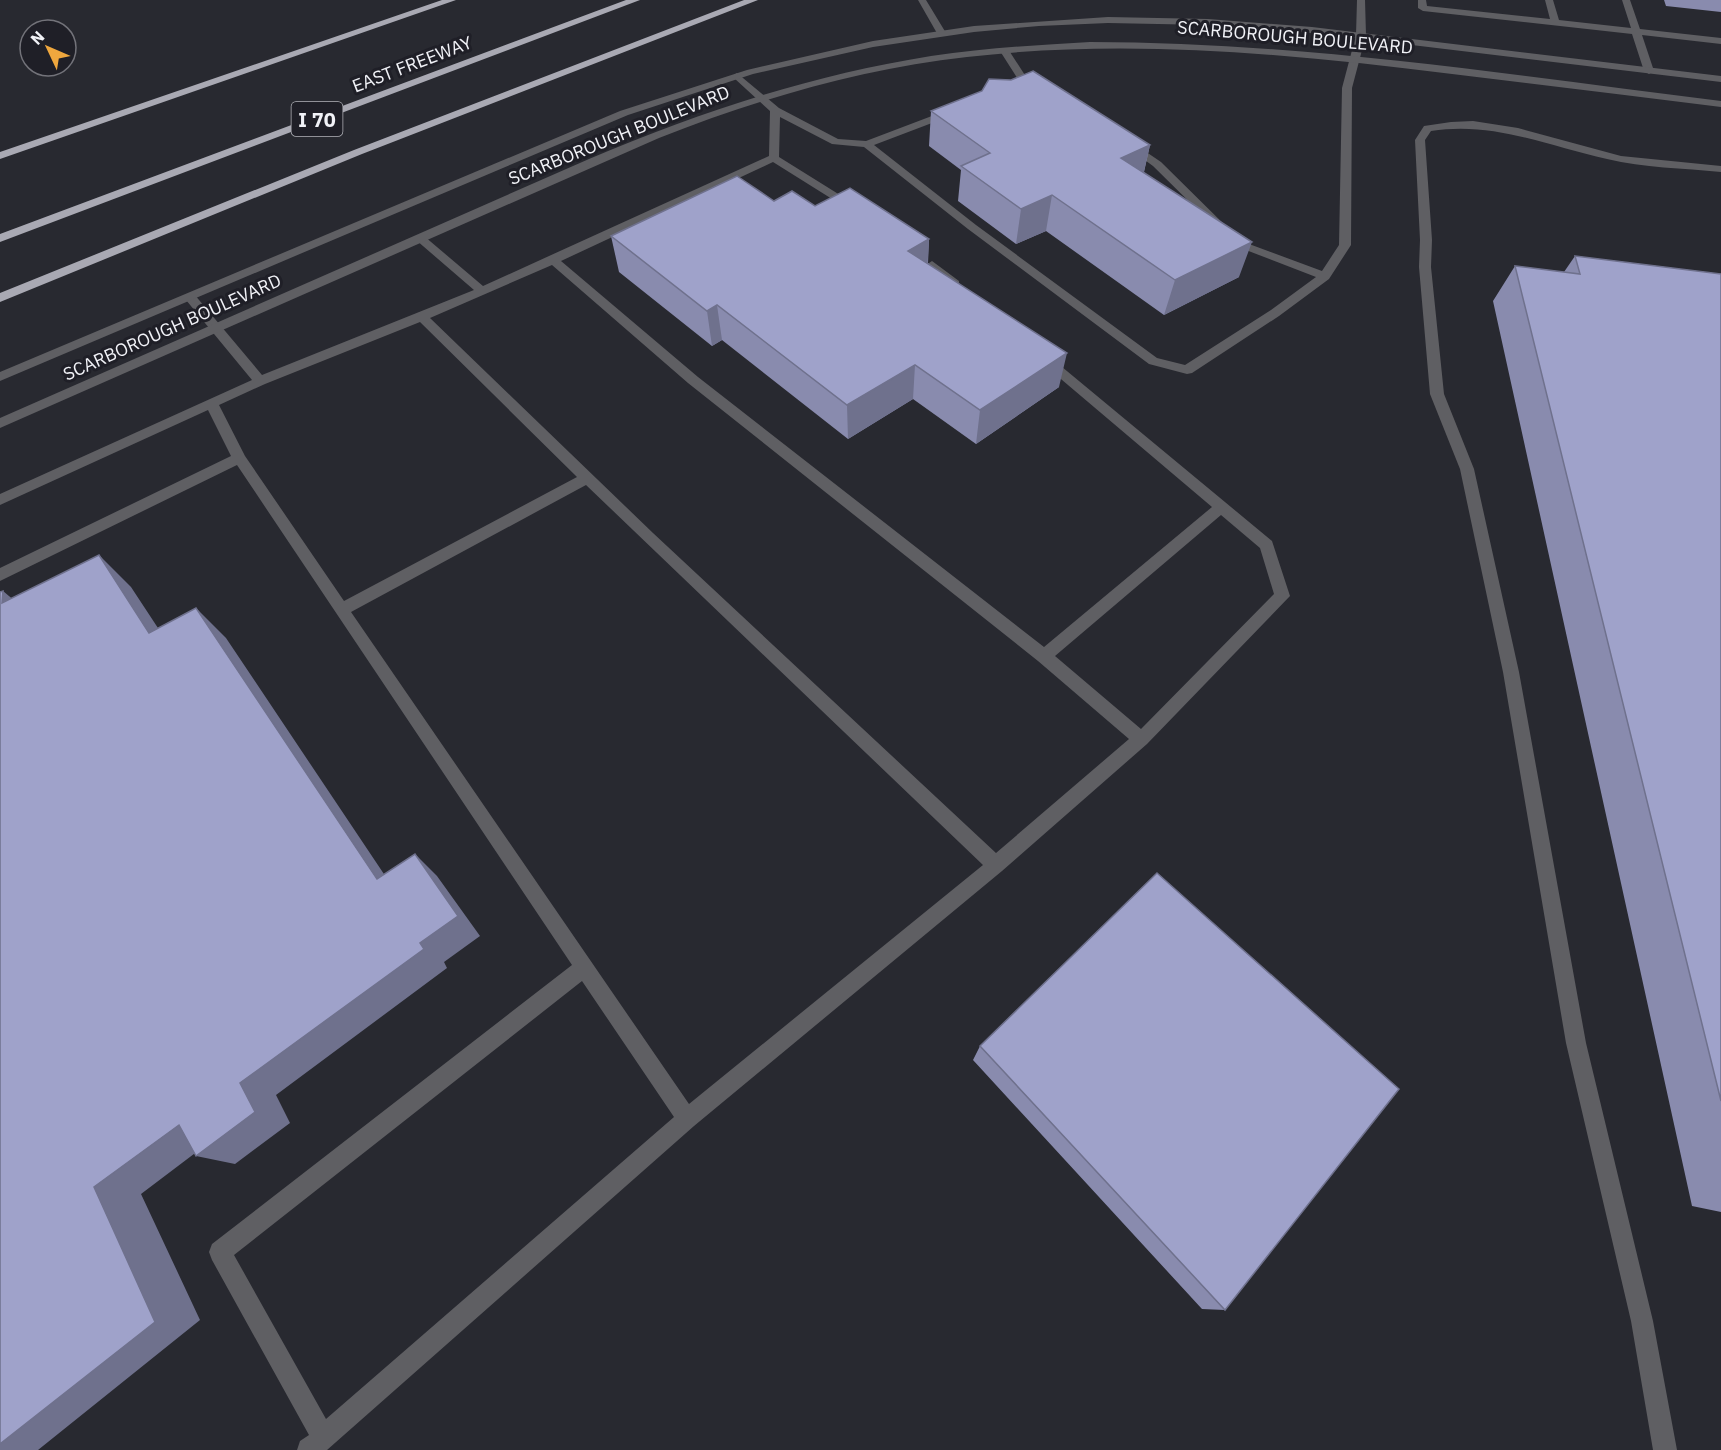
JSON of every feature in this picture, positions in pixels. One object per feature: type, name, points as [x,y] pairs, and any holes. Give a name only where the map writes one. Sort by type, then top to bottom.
[{"type":"highway","points":[[0,156],[452,0]]},
{"type":"highway","name":"EAST FREEWAY","points":[[0,238],[635,0]]},
{"type":"highway","points":[[0,298],[358,152],[753,0]]},
{"type":"street","points":[[922,0],[941,33]]},
{"type":"street","points":[[867,144],[972,226],[1153,361],[1187,370],[1275,313],[1325,276],[1345,245],[1347,88],[1361,35],[1361,0]]},
{"type":"street","points":[[1422,0],[1422,8],[1486,11],[1555,22],[1721,41]]},
{"type":"street","points":[[1549,0],[1555,22]]},
{"type":"street","points":[[1626,0],[1648,71]]},
{"type":"street","name":"SCARBOROUGH BOULEVARD","points":[[0,377],[615,117],[737,76],[840,50],[941,33],[1039,23],[1141,20],[1252,24],[1361,35],[1721,79]]},
{"type":"street","name":"SCARBOROUGH BOULEVARD","points":[[0,423],[650,138],[761,98],[835,78],[890,67],[1005,51],[1094,45],[1177,44],[1246,47],[1721,104]]},
{"type":"street","points":[[1005,51],[1021,87],[1047,96]]},
{"type":"street","points":[[737,76],[775,110],[836,142],[867,144],[962,108]]},
{"type":"street","points":[[774,158],[775,110]]},
{"type":"street","points":[[1665,1450],[1642,1321],[1576,1043],[1506,650],[1467,469],[1437,394],[1425,267],[1426,240],[1420,140],[1428,128],[1452,123],[1527,132],[1608,156],[1721,169]]},
{"type":"street","points":[[1123,141],[1157,164],[1236,243],[1325,276]]},
{"type":"street","points":[[774,158],[860,212]]},
{"type":"street","points":[[0,500],[260,381],[422,317],[553,260],[774,158]]},
{"type":"street","points":[[420,238],[482,291]]},
{"type":"street","points":[[553,260],[693,380],[1044,656],[1141,740]]},
{"type":"street","points":[[932,264],[968,295]]},
{"type":"street","points":[[190,297],[260,381]]},
{"type":"street","points":[[422,317],[996,865]]},
{"type":"street","points":[[584,968],[220,1252],[316,1444],[687,1119],[996,865],[1141,740],[1282,596],[1267,545],[1031,348]]},
{"type":"street","points":[[211,403],[239,458],[687,1119]]},
{"type":"street","points":[[0,575],[239,458]]},
{"type":"street","points":[[341,610],[588,477]]},
{"type":"street","points":[[1044,656],[1221,507]]},
{"type":"building","points":[[1033,71],[1150,145],[1121,158],[1252,242],[1175,280],[1052,195],[1021,209],[961,166],[990,153],[931,111],[982,91],[989,79],[1011,80]]},
{"type":"building","points":[[737,176],[774,201],[792,191],[815,206],[850,188],[929,239],[908,251],[1067,353],[980,410],[915,365],[847,405],[717,305],[707,311],[611,236]]},
{"type":"building","points":[[1575,256],[1721,274],[1721,1101],[1515,266],[1580,274]]},
{"type":"building","points":[[99,555],[149,633],[196,608],[377,879],[415,854],[458,916],[420,943],[424,949],[240,1083],[255,1112],[196,1156],[179,1125],[94,1187],[155,1322],[0,1444],[0,592],[3,591],[2,603]]},
{"type":"building","points":[[1157,873],[1399,1089],[1225,1310],[980,1046]]}]
